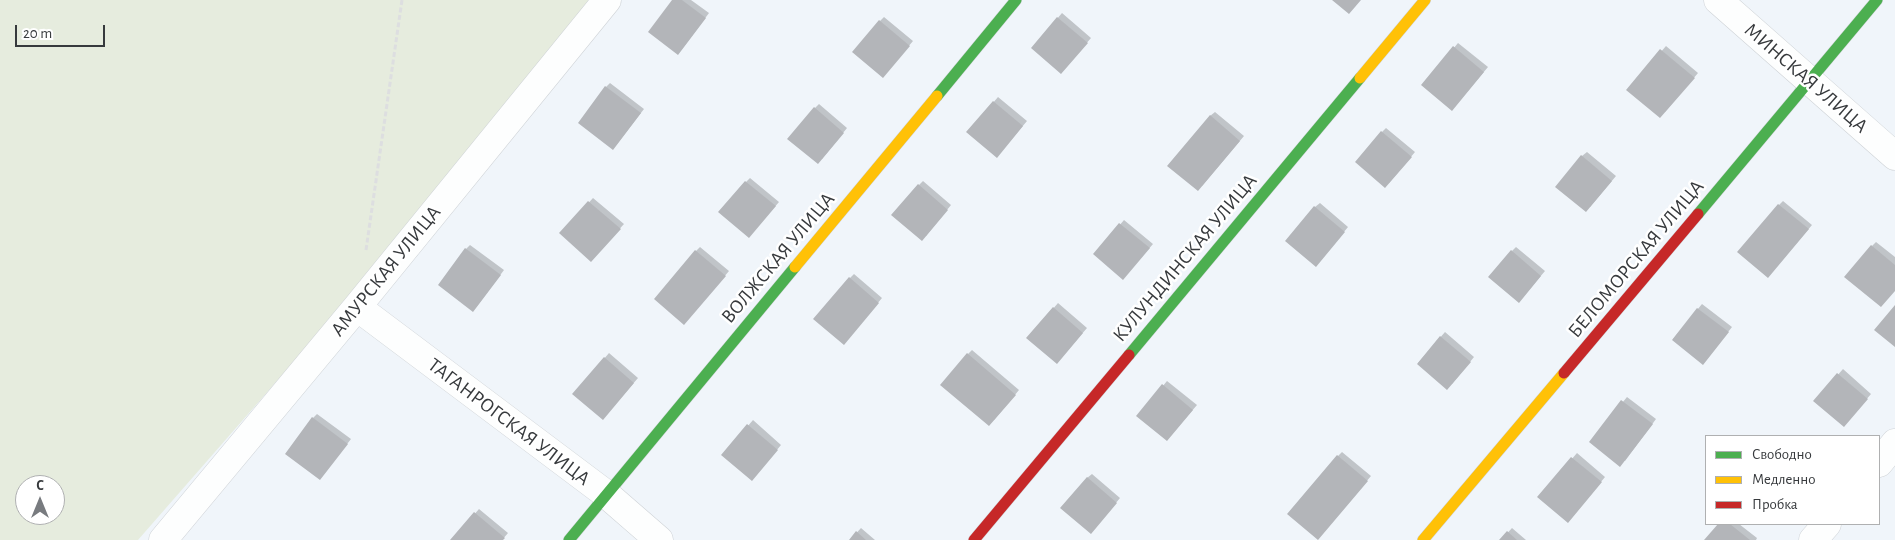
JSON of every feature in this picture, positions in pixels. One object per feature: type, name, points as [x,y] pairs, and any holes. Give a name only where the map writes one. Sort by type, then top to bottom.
[{"type":"street","name":"АМУРСКАЯ УЛИЦА","points":[[163,540],[357,307],[607,0]]},
{"type":"street","name":"ВОЛЖСКАЯ УЛИЦА","points":[[569,540],[1016,0]]},
{"type":"street","name":"КУЛУНДИНСКАЯ УЛИЦА","points":[[974,540],[1425,0]]},
{"type":"street","name":"МИНСКАЯ УЛИЦА","points":[[1718,0],[1895,156]]},
{"type":"street","name":"БЕЛОМОРСКАЯ УЛИЦА","points":[[1422,540],[1810,82],[1877,0]]},
{"type":"street","name":"ТАГАНРОГСКАЯ УЛИЦА","points":[[357,307],[606,494],[659,540]]},
{"type":"street","points":[[1880,461],[1895,443]]},
{"type":"street","points":[[1813,540],[1826,525]]},
{"type":"path","points":[[364,259],[402,0]]},
{"type":"shaded area","points":[[0,0],[589,0],[346,302],[138,540],[0,540]]},
{"type":"building","points":[[672,0],[682,0],[706,18],[678,55],[648,32]]},
{"type":"building","points":[[1332,0],[1361,0],[1349,14]]},
{"type":"building","points":[[1057,17],[1088,43],[1061,74],[1031,48]]},
{"type":"building","points":[[879,20],[910,46],[883,78],[852,52]]},
{"type":"building","points":[[1453,46],[1484,72],[1452,111],[1421,85]]},
{"type":"building","points":[[1660,49],[1695,78],[1660,118],[1626,90]]},
{"type":"building","points":[[605,86],[641,113],[613,150],[578,123]]},
{"type":"building","points":[[993,101],[1023,126],[997,158],[966,132]]},
{"type":"building","points":[[814,107],[844,133],[818,164],[787,139]]},
{"type":"building","points":[[1210,115],[1240,141],[1198,191],[1167,166]]},
{"type":"building","points":[[1381,131],[1412,157],[1385,188],[1355,162]]},
{"type":"building","points":[[1581,155],[1612,181],[1586,212],[1555,187]]},
{"type":"building","points":[[745,181],[776,206],[749,238],[718,212]]},
{"type":"building","points":[[918,184],[948,210],[922,241],[891,215]]},
{"type":"building","points":[[588,201],[621,229],[591,262],[559,233]]},
{"type":"building","points":[[1778,204],[1809,229],[1768,278],[1737,252]]},
{"type":"building","points":[[1314,206],[1345,232],[1316,267],[1285,241]]},
{"type":"building","points":[[1119,223],[1150,248],[1123,280],[1093,254]]},
{"type":"building","points":[[1871,245],[1895,265],[1895,291],[1881,307],[1844,277]]},
{"type":"building","points":[[465,248],[501,275],[473,312],[438,285]]},
{"type":"building","points":[[695,250],[726,276],[684,325],[654,299]]},
{"type":"building","points":[[1511,250],[1541,276],[1519,303],[1488,277]]},
{"type":"building","points":[[849,277],[879,303],[844,345],[813,319]]},
{"type":"building","points":[[1895,305],[1895,347],[1874,330]]},
{"type":"building","points":[[1053,307],[1083,333],[1057,364],[1026,338]]},
{"type":"building","points":[[1697,308],[1729,332],[1703,365],[1672,340]]},
{"type":"building","points":[[1440,336],[1471,362],[1447,390],[1417,364]]},
{"type":"building","points":[[967,353],[1016,395],[989,426],[940,385]]},
{"type":"building","points":[[604,357],[634,383],[603,420],[572,394]]},
{"type":"building","points":[[1837,373],[1868,399],[1844,427],[1813,401]]},
{"type":"building","points":[[1162,384],[1193,410],[1167,441],[1136,416]]},
{"type":"building","points":[[1621,400],[1653,424],[1620,467],[1589,442]]},
{"type":"building","points":[[312,417],[348,444],[320,480],[285,454]]},
{"type":"building","points":[[747,424],[778,450],[752,481],[721,455]]},
{"type":"building","points":[[1337,455],[1368,481],[1318,540],[1287,514]]},
{"type":"building","points":[[1571,457],[1602,482],[1568,523],[1537,497]]},
{"type":"building","points":[[1087,477],[1117,503],[1091,534],[1060,508]]},
{"type":"building","points":[[474,512],[505,538],[503,540],[450,540]]},
{"type":"building","points":[[1717,525],[1731,525],[1750,540],[1704,540]]},
{"type":"building","points":[[856,531],[866,540],[849,540]]},
{"type":"building","points":[[1507,531],[1517,540],[1499,540]]},
{"type":"traffic: fast","points":[[937,96],[1016,0]]},
{"type":"traffic: fast","points":[[1698,214],[1877,0]]},
{"type":"traffic: fast","points":[[1129,355],[1360,78]]},
{"type":"traffic: fast","points":[[569,540],[795,267]]},
{"type":"traffic: slow","points":[[1360,78],[1425,0]]},
{"type":"traffic: slow","points":[[795,267],[937,96]]},
{"type":"traffic: slow","points":[[1423,540],[1564,373]]},
{"type":"traffic: jam","points":[[1564,373],[1698,214]]},
{"type":"traffic: jam","points":[[974,540],[1129,355]]}]
